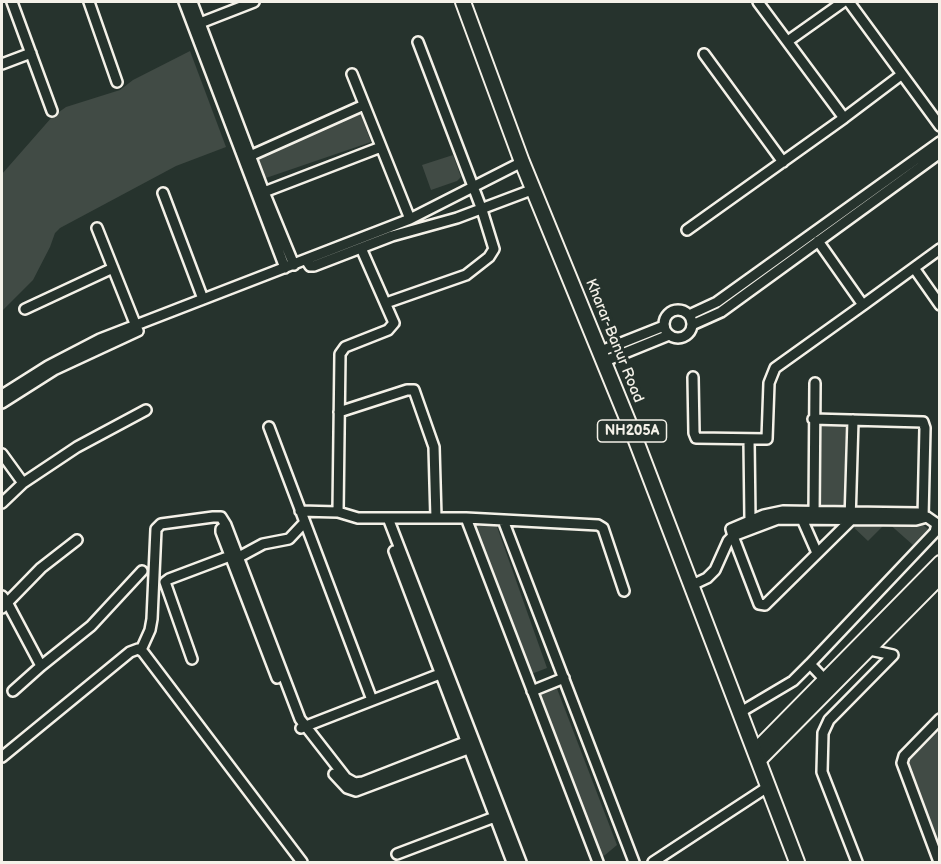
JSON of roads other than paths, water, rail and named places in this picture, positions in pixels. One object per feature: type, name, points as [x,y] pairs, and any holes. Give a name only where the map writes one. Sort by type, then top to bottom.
[{"type":"highway","name":"Kharar-Banur Road","points":[[463,2],[522,162],[603,356],[797,862]]},
{"type":"main road","points":[[757,756],[825,680],[939,562]]},
{"type":"main road","points":[[757,756],[870,650],[939,578]]},
{"type":"street","points":[[12,2],[52,111]]},
{"type":"street","points":[[89,2],[117,82]]},
{"type":"street","points":[[183,2],[197,24],[264,192],[290,266]]},
{"type":"street","points":[[192,2],[197,24],[290,266]]},
{"type":"street","points":[[197,24],[254,2]]},
{"type":"street","points":[[758,2],[844,118]]},
{"type":"street","points":[[788,41],[843,2]]},
{"type":"street","points":[[849,2],[939,126]]},
{"type":"street","points":[[386,303],[466,275],[493,253],[494,244],[482,210],[418,42]]},
{"type":"street","points":[[2,64],[31,53]]},
{"type":"street","points":[[704,54],[783,162]]},
{"type":"street","points":[[352,74],[410,219]]},
{"type":"street","points":[[687,230],[901,75]]},
{"type":"street","points":[[250,156],[364,105]]},
{"type":"street","points":[[689,315],[717,302],[939,142]]},
{"type":"street","points":[[264,192],[381,147]]},
{"type":"street","points":[[603,356],[669,335],[681,338],[686,336],[692,325],[721,312],[939,153]]},
{"type":"street","points":[[2,395],[76,350],[136,324],[410,219],[522,162]]},
{"type":"street","points":[[306,260],[312,266],[392,236],[482,210],[534,189]]},
{"type":"street","points":[[163,193],[203,299]]},
{"type":"street","points":[[2,403],[54,370],[136,334],[138,331],[97,228]]},
{"type":"street","points":[[818,241],[862,305]]},
{"type":"street","points":[[338,512],[340,354],[345,347],[392,327],[393,320],[361,248]]},
{"type":"street","points":[[693,377],[696,438],[764,440],[769,437],[769,382],[775,368],[939,249]]},
{"type":"street","points":[[25,309],[113,268]]},
{"type":"street","points":[[914,268],[939,305]]},
{"type":"street","points":[[669,335],[664,326],[664,319],[671,311],[679,309],[689,315],[692,325]]},
{"type":"street","points":[[603,356],[664,326]]},
{"type":"street","points":[[814,515],[815,383]]},
{"type":"street","points":[[339,412],[407,390],[414,390],[434,447],[436,518]]},
{"type":"street","points":[[2,503],[23,483],[77,447],[146,410]]},
{"type":"street","points":[[813,419],[923,422],[925,428],[925,517]]},
{"type":"street","points":[[739,713],[793,681],[935,532],[937,524],[925,517],[850,516],[814,515],[777,512],[750,520],[731,529],[759,604],[767,604],[850,516],[853,420]]},
{"type":"street","points":[[269,427],[372,700]]},
{"type":"street","points":[[749,440],[750,520]]},
{"type":"street","points":[[2,454],[23,483]]},
{"type":"street","points":[[300,511],[338,512],[352,518],[466,518],[601,526],[624,591]]},
{"type":"street","points":[[690,586],[707,578],[715,570],[728,541],[733,536],[772,521],[802,519],[814,515]]},
{"type":"street","points":[[141,650],[148,638],[152,619],[156,529],[161,524],[221,518],[226,525],[234,556],[302,728],[343,785],[351,791],[361,790],[471,744]]},
{"type":"street","points":[[385,518],[499,816],[521,862]]},
{"type":"street","points":[[466,518],[598,862]]},
{"type":"street","points":[[802,519],[817,553]]},
{"type":"street","points":[[503,520],[634,862]]},
{"type":"street","points":[[192,658],[165,582],[263,544],[289,539],[304,523]]},
{"type":"street","points":[[40,666],[3,602],[77,540]]},
{"type":"street","points":[[13,691],[40,666],[92,626],[142,572]]},
{"type":"street","points":[[2,757],[130,652],[135,649],[141,650],[302,862]]},
{"type":"street","points":[[857,862],[822,771],[823,733],[826,724],[893,655],[870,650]]},
{"type":"street","points":[[810,664],[825,680]]},
{"type":"street","points":[[302,728],[444,672]]},
{"type":"street","points":[[532,691],[564,678]]},
{"type":"street","points":[[939,719],[904,756],[902,764],[939,862]]},
{"type":"street","points":[[653,862],[769,786]]},
{"type":"street","points":[[397,855],[499,816]]},
{"type":"street","points":[[499,816],[512,862]]}]
